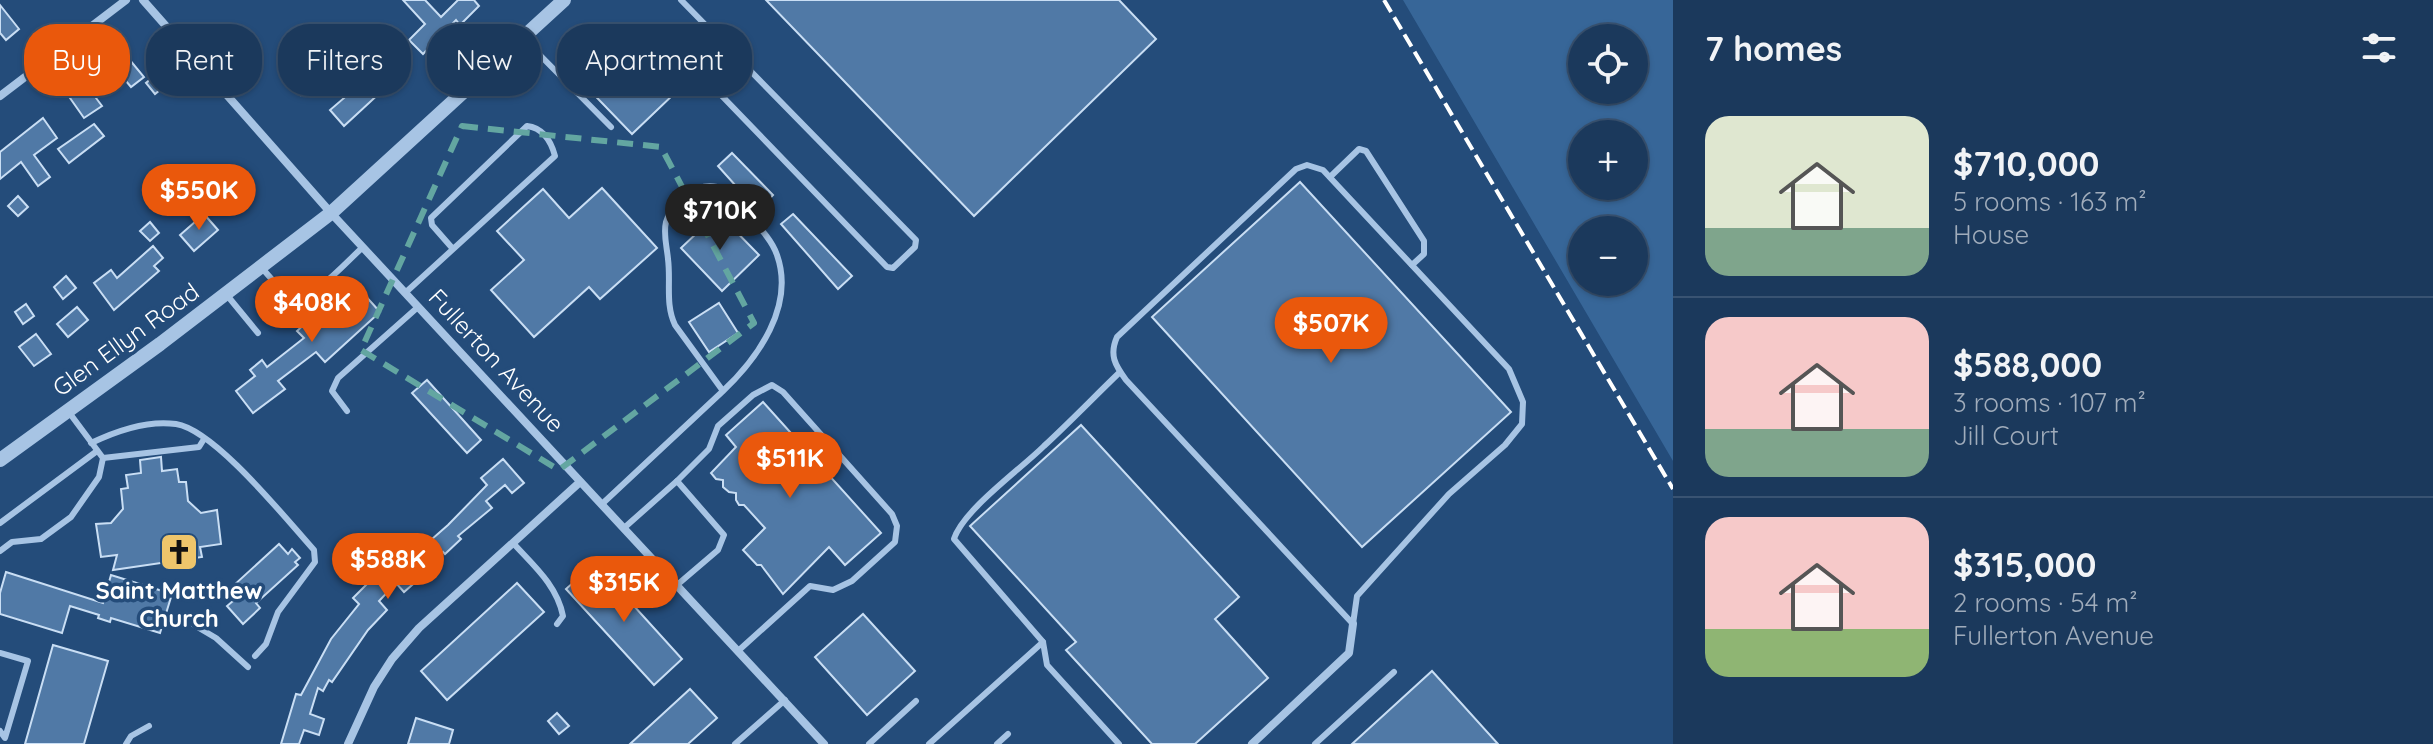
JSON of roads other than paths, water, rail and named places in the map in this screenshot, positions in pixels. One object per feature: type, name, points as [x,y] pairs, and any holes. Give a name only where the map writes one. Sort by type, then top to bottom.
[{"type":"street","points":[[0,96],[126,0]]},
{"type":"street","name":"Fullerton Avenue","points":[[143,0],[331,213],[824,744]]},
{"type":"street","name":"Glen Ellyn Road","points":[[538,24],[564,0]]},
{"type":"street","name":"Glen Ellyn Road","points":[[0,460],[331,213],[459,96]]},
{"type":"street","points":[[348,744],[374,687],[392,659],[419,628],[580,482]]},
{"type":"street","points":[[1252,744],[1349,653],[1353,624]]},
{"type":"lane","points":[[681,0],[704,24]]},
{"type":"lane","points":[[541,56],[611,127]]},
{"type":"lane","points":[[742,63],[916,240],[915,247],[893,268],[887,267],[721,95],[718,83],[742,63]]},
{"type":"lane","points":[[405,293],[555,156],[552,144],[537,128],[527,126],[439,207],[431,218],[432,225],[453,249]]},
{"type":"lane","points":[[1330,177],[1359,149],[1366,151],[1424,241],[1424,254],[1412,265]]},
{"type":"lane","points":[[1307,165],[1323,170],[1330,177],[1509,369],[1523,402],[1522,424],[1505,445],[1449,494],[1357,596],[1353,624],[1112,360],[1112,348],[1117,337],[1296,169],[1307,165]]},
{"type":"lane","points":[[602,504],[723,391],[753,361],[776,314],[781,277],[777,255],[764,232],[727,192],[719,187],[706,187],[693,190],[675,205],[666,219],[664,232],[669,263],[669,313],[723,391]]},
{"type":"lane","points":[[261,267],[290,300],[301,298],[315,290],[363,247]]},
{"type":"lane","points":[[226,294],[258,333]]},
{"type":"lane","points":[[347,411],[332,391],[338,378],[418,307]]},
{"type":"lane","points":[[1119,744],[1047,665],[1043,642],[954,539],[967,516],[1044,447],[1120,372]]},
{"type":"lane","points":[[624,528],[709,449],[718,426],[753,395],[772,385],[783,392],[892,514],[897,526],[895,542],[852,581],[833,590],[810,586],[738,651]]},
{"type":"lane","points":[[68,411],[103,458]]},
{"type":"lane","points":[[91,443],[114,432],[154,424],[178,424],[204,439],[253,483],[314,550],[315,562],[278,612],[266,644],[255,656]]},
{"type":"lane","points":[[103,458],[199,447],[204,439]]},
{"type":"lane","points":[[0,523],[97,451]]},
{"type":"lane","points":[[0,551],[12,542],[41,539],[71,517],[99,477],[103,458]]},
{"type":"lane","points":[[677,481],[724,535],[718,550],[677,585]]},
{"type":"lane","points":[[513,543],[560,599],[563,616],[557,624]]},
{"type":"lane","points":[[194,625],[216,638],[248,667]]},
{"type":"lane","points":[[929,744],[1043,642]]},
{"type":"lane","points":[[0,653],[28,661],[5,741]]},
{"type":"lane","points":[[1315,744],[1394,672]]},
{"type":"lane","points":[[735,744],[785,700]]},
{"type":"lane","points":[[869,744],[916,701]]},
{"type":"lane","points":[[126,744],[131,736],[149,726]]},
{"type":"lane","points":[[0,731],[5,741]]},
{"type":"lane","points":[[997,744],[1008,734]]},
{"type":"railway","points":[[1384,0],[1673,489]]},
{"type":"place","name":"Saint Matthew Church","points":[[179,552]]}]
